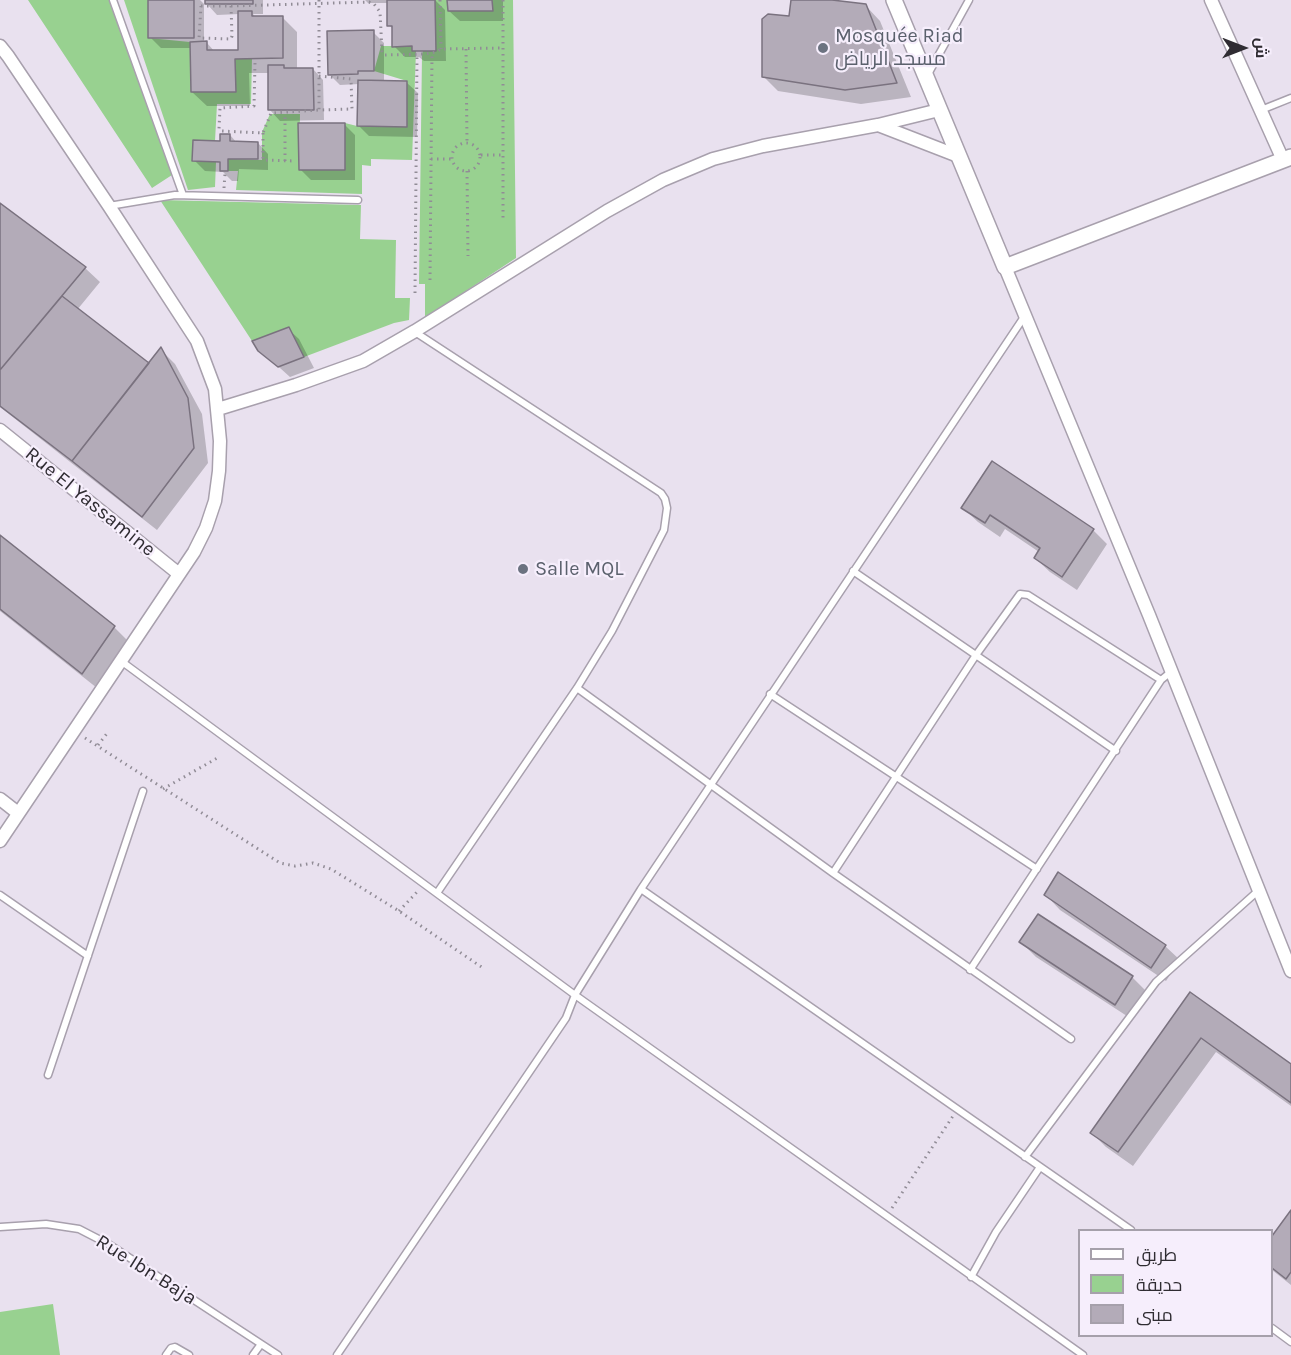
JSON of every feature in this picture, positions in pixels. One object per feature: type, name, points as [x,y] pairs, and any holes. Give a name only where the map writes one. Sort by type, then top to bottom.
[{"type":"street","points":[[894,0],[1172,671],[1291,971]]},
{"type":"street","points":[[1005,267],[1287,159],[1261,111],[1211,0]]},
{"type":"street","points":[[0,46],[110,206],[197,341],[215,389],[218,409],[219,471],[215,501],[206,528],[179,574],[0,841]]},
{"type":"street","points":[[218,409],[296,386],[363,361],[663,180],[723,156],[763,146],[878,125],[939,110]]},
{"type":"street","points":[[878,125],[958,156]]},
{"type":"street","name":"Rue El Yassamine","points":[[0,430],[179,574]]},
{"type":"street","points":[[0,799],[18,813]]},
{"type":"lane","points":[[113,0],[183,195]]},
{"type":"lane","points":[[926,78],[969,0]]},
{"type":"lane","points":[[1261,111],[1291,98]]},
{"type":"lane","points":[[110,206],[183,195],[358,200]]},
{"type":"lane","points":[[337,1355],[566,1018],[575,995],[641,889],[1025,316]]},
{"type":"lane","points":[[415,331],[661,493],[668,508],[664,530],[612,631],[577,688],[437,893]]},
{"type":"lane","points":[[854,571],[1116,751]]},
{"type":"lane","points":[[833,873],[976,655],[1018,596],[1026,594],[1161,680]]},
{"type":"lane","points":[[121,661],[575,995],[1083,1355]]},
{"type":"lane","points":[[970,970],[1161,680],[1172,671]]},
{"type":"lane","points":[[577,688],[833,873],[1071,1039]]},
{"type":"lane","points":[[770,694],[1037,869]]},
{"type":"lane","points":[[48,1076],[143,791]]},
{"type":"lane","points":[[641,889],[1130,1229]]},
{"type":"lane","points":[[1025,1157],[1156,982],[1259,890]]},
{"type":"lane","points":[[0,895],[88,956]]},
{"type":"lane","points":[[971,1276],[996,1232],[1040,1167]]},
{"type":"lane","name":"Rue Ibn Baja","points":[[0,1227],[46,1224],[79,1229],[110,1245],[278,1355]]},
{"type":"lane","points":[[1273,1329],[1291,1342]]},
{"type":"lane","points":[[253,1355],[261,1344]]},
{"type":"lane","points":[[166,1355],[171,1348],[175,1347],[189,1355]]},
{"type":"path","points":[[440,0],[441,49]]},
{"type":"path","points":[[503,0],[503,221]]},
{"type":"path","points":[[231,6],[232,38],[199,38],[201,6],[319,1],[369,2],[374,4],[380,12],[384,55],[432,54],[441,49],[503,48]]},
{"type":"path","points":[[319,1],[319,110]]},
{"type":"path","points":[[466,49],[467,143]]},
{"type":"path","points":[[430,280],[432,54]]},
{"type":"path","points":[[415,293],[417,55]]},
{"type":"path","points":[[255,63],[254,106],[220,108],[219,129],[223,133],[263,133]]},
{"type":"path","points":[[296,161],[263,160],[263,133],[271,113],[350,111],[352,107],[351,79],[319,76]]},
{"type":"path","points":[[285,113],[285,161]]},
{"type":"path","points":[[467,143],[476,147],[480,155],[479,164],[467,171],[458,169],[453,159],[455,148],[467,143]]},
{"type":"path","points":[[480,155],[503,154]]},
{"type":"path","points":[[431,159],[453,159]]},
{"type":"path","points":[[467,171],[468,255]]},
{"type":"path","points":[[74,730],[280,863],[296,866],[313,863],[325,866],[399,911],[483,968]]},
{"type":"path","points":[[98,746],[108,732]]},
{"type":"path","points":[[163,789],[219,757]]},
{"type":"path","points":[[399,911],[424,884]]},
{"type":"path","points":[[886,1217],[957,1110]]},
{"type":"green space","points":[[28,0],[110,0],[172,175],[152,188]]},
{"type":"green space","points":[[124,0],[148,0],[149,38],[190,42],[191,92],[235,92],[235,59],[252,58],[251,104],[217,104],[215,141],[193,140],[192,161],[216,162],[215,187],[188,190]]},
{"type":"green space","points":[[435,0],[513,0],[516,258],[425,318],[425,284],[419,284],[422,54],[423,51],[436,51]]},
{"type":"green space","points":[[381,46],[412,46],[412,51],[416,51],[412,160],[371,159],[371,166],[362,165],[362,194],[236,190],[238,171],[228,171],[228,159],[262,160],[262,132],[270,114],[300,114],[299,170],[345,170],[345,123],[357,126],[407,126],[407,81],[374,71]]},
{"type":"green space","points":[[160,200],[361,205],[360,239],[396,240],[395,298],[410,298],[409,320],[394,323],[304,357],[289,327],[252,341]]},
{"type":"green space","points":[[53,1304],[60,1355],[0,1355],[0,1312]]},
{"type":"building","points":[[148,0],[194,0],[194,38],[148,38]]},
{"type":"building","points":[[205,0],[253,0],[253,4],[205,4]]},
{"type":"building","points":[[387,0],[435,0],[436,51],[412,51],[412,46],[392,47],[392,26],[387,26]]},
{"type":"building","points":[[447,0],[492,0],[493,11],[448,11]]},
{"type":"building","name":"Mosquée Riad مسجد الرياض","points":[[791,0],[832,0],[866,4],[897,83],[845,90],[762,77],[762,19],[768,14],[789,16]]},
{"type":"building","points":[[238,11],[252,11],[252,16],[283,16],[283,58],[235,59],[236,92],[191,92],[190,42],[207,41],[207,50],[238,50]]},
{"type":"building","points":[[374,30],[374,71],[328,75],[327,31]]},
{"type":"building","points":[[268,65],[284,65],[284,68],[313,68],[314,110],[268,110]]},
{"type":"building","points":[[358,80],[407,81],[407,127],[357,126]]},
{"type":"building","points":[[298,123],[345,123],[345,170],[299,170]]},
{"type":"building","points":[[220,134],[230,134],[230,141],[258,142],[258,159],[228,159],[228,171],[220,171],[220,162],[192,161],[193,140],[220,141]]},
{"type":"building","points":[[0,203],[86,267],[0,370]]},
{"type":"building","points":[[62,296],[149,363],[72,461],[0,406],[0,370]]},
{"type":"building","points":[[289,327],[304,357],[278,367],[258,351],[252,341]]},
{"type":"building","points":[[161,347],[188,398],[194,448],[142,517],[72,461]]},
{"type":"building","points":[[992,461],[1094,529],[1062,577],[1034,558],[1040,548],[990,515],[985,523],[961,508]]},
{"type":"building","points":[[0,535],[115,626],[82,674],[0,609]]},
{"type":"building","points":[[1058,872],[1166,945],[1151,968],[1044,895]]},
{"type":"building","points":[[1038,914],[1133,976],[1115,1005],[1019,942]]},
{"type":"building","points":[[1190,992],[1291,1064],[1291,1103],[1201,1038],[1118,1152],[1090,1133]]},
{"type":"building","points":[[1291,1210],[1291,1272],[1286,1279],[1273,1269],[1273,1235]]},
{"type":"place","name":"Mosquée Riad مسجد الرياض","points":[[823,48]]},
{"type":"place","name":"Salle MQL","points":[[523,569]]}]
